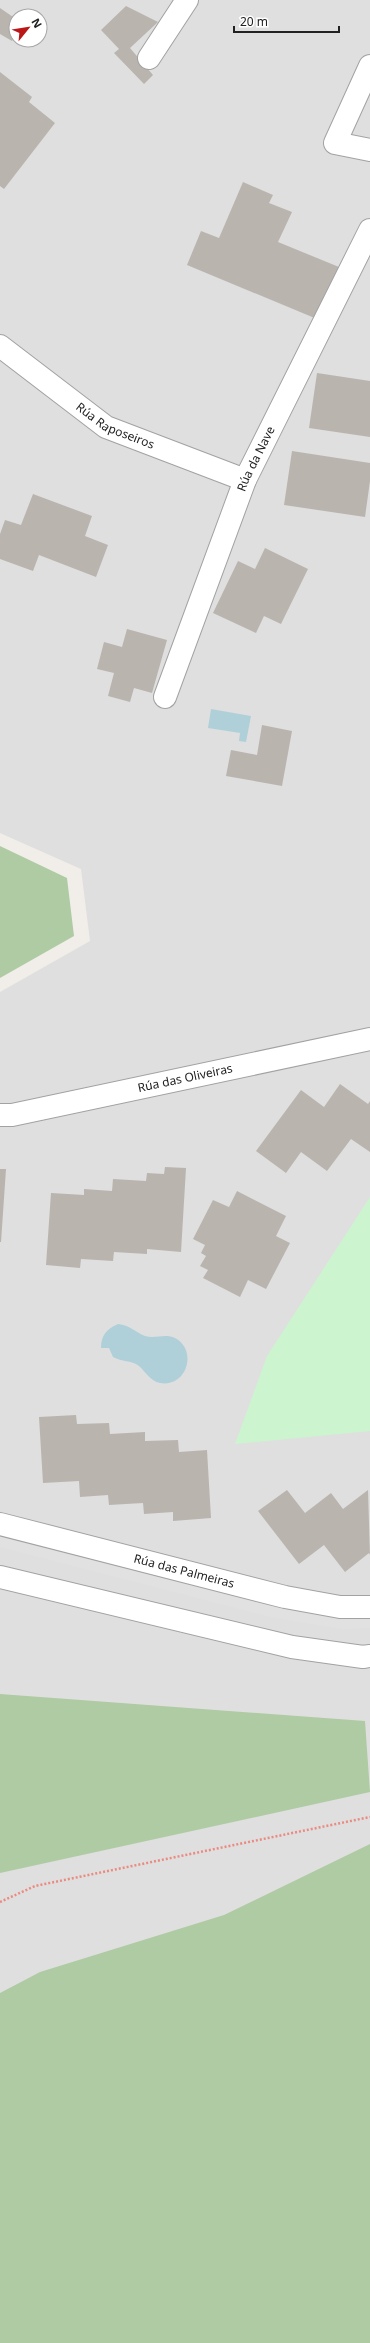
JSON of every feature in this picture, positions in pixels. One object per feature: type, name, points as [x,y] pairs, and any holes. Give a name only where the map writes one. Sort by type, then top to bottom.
[{"type":"street","points":[[149,58],[187,0]]},
{"type":"street","points":[[370,66],[335,143],[370,150]]},
{"type":"street","name":"Rúa da Nave","points":[[165,697],[245,480],[370,230]]},
{"type":"street","name":"Rúa Raposeiros","points":[[0,346],[106,427],[245,480]]},
{"type":"street","name":"Rúa das Oliveiras","points":[[0,1115],[12,1115],[370,1039]]},
{"type":"street","name":"Rúa das Palmeiras","points":[[0,1524],[285,1597],[340,1607],[370,1607]]},
{"type":"street","points":[[0,1577],[292,1648],[363,1657],[370,1656]]},
{"type":"path","points":[[0,1902],[35,1886],[370,1817]]},
{"type":"shaded area","points":[[0,0],[370,0],[370,2343],[0,2343],[0,992],[90,941],[81,869],[0,833]]},
{"type":"shaded area","points":[[0,1534],[272,1606],[341,1617],[370,1616],[370,1628],[342,1629],[270,1617],[0,1547]]},
{"type":"green space","points":[[0,846],[67,878],[74,936],[0,978]]},
{"type":"green space","points":[[370,1197],[370,1431],[235,1444],[267,1356]]},
{"type":"green space","points":[[0,1694],[365,1721],[370,1792],[0,1873]]},
{"type":"green space","points":[[370,1844],[370,2343],[0,2343],[0,1993],[40,1972],[224,1915]]},
{"type":"water","points":[[211,709],[251,716],[246,742],[239,741],[240,733],[208,728]]},
{"type":"water","points":[[118,1324],[129,1327],[145,1336],[168,1336],[175,1338],[182,1344],[186,1351],[186,1367],[183,1374],[177,1380],[169,1383],[160,1383],[151,1378],[136,1364],[113,1357],[109,1348],[101,1348],[105,1333],[110,1328]]},
{"type":"building","points":[[126,6],[158,22],[130,48],[153,75],[144,84],[114,53],[119,49],[101,30]]},
{"type":"building","points":[[0,8],[8,14],[8,39],[0,34]]},
{"type":"building","points":[[0,72],[32,97],[29,102],[55,123],[4,189],[0,186]]},
{"type":"building","points":[[243,182],[273,195],[269,203],[292,212],[278,242],[339,267],[317,319],[187,265],[201,231],[219,238]]},
{"type":"building","points":[[317,373],[370,381],[370,437],[309,428]]},
{"type":"building","points":[[292,451],[370,463],[370,481],[365,517],[284,505]]},
{"type":"building","points":[[33,494],[92,516],[85,536],[108,545],[96,577],[39,555],[33,571],[0,559],[0,534],[5,520],[21,525]]},
{"type":"building","points":[[265,548],[308,569],[281,624],[264,616],[256,633],[213,613],[238,561],[255,569]]},
{"type":"building","points":[[127,629],[167,640],[152,693],[134,688],[130,702],[108,696],[114,673],[97,669],[104,642],[122,647]]},
{"type":"building","points":[[262,725],[292,731],[282,786],[226,776],[231,750],[257,755]]},
{"type":"building","points":[[340,1084],[368,1104],[370,1101],[370,1152],[351,1139],[327,1171],[301,1152],[286,1173],[256,1151],[301,1090],[324,1107]]},
{"type":"building","points":[[165,1167],[186,1168],[181,1252],[147,1249],[147,1254],[114,1252],[113,1261],[81,1259],[80,1268],[46,1265],[51,1193],[84,1195],[84,1189],[112,1191],[113,1179],[146,1181],[147,1173],[164,1174]]},
{"type":"building","points":[[0,1169],[6,1169],[1,1242],[0,1242]]},
{"type":"building","points":[[237,1191],[286,1216],[276,1236],[290,1243],[266,1289],[248,1280],[240,1297],[203,1278],[208,1270],[200,1266],[206,1256],[201,1253],[205,1245],[193,1239],[213,1200],[229,1207]]},
{"type":"building","points":[[76,1415],[77,1424],[109,1423],[110,1434],[145,1432],[145,1441],[178,1440],[179,1452],[207,1450],[211,1518],[173,1521],[173,1512],[144,1514],[143,1503],[109,1505],[108,1495],[80,1497],[79,1481],[43,1483],[39,1417]]},
{"type":"building","points":[[287,1490],[305,1513],[331,1493],[343,1509],[368,1490],[370,1555],[369,1553],[345,1572],[324,1545],[299,1564],[258,1511]]}]
